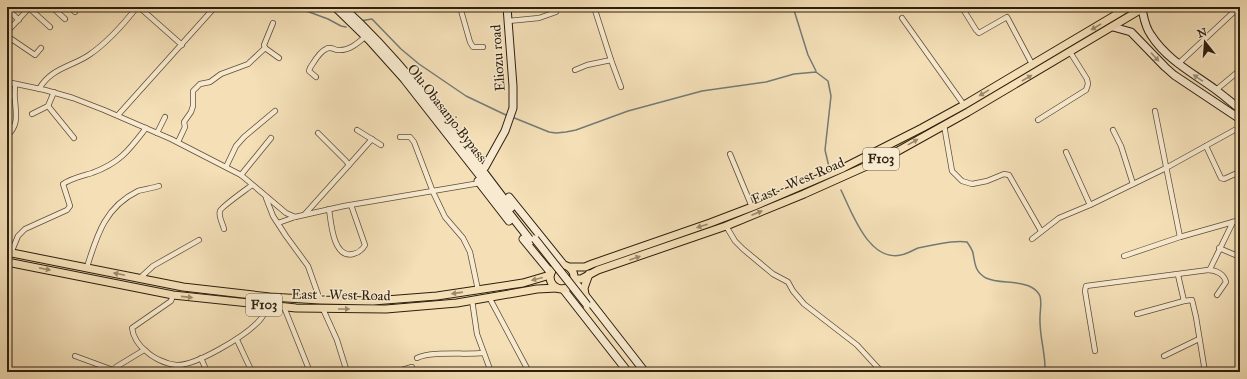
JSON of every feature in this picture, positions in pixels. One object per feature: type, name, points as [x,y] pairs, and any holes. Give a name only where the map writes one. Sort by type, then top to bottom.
[{"type":"main road","name":"Olu Obasanjo Bypass","points":[[335,7],[366,36],[430,107],[585,306]]},
{"type":"main road","points":[[343,7],[388,52],[430,107],[449,143],[550,274],[551,283],[560,288],[628,372]]},
{"type":"main road","name":"Eliozu road","points":[[485,167],[508,125],[513,108],[514,91],[507,7]]},
{"type":"main road","name":"East - West Road","points":[[571,267],[585,267],[710,223],[752,207],[843,168],[964,105],[1125,8]]},
{"type":"main road","points":[[1144,8],[1145,24],[1149,32],[1160,46],[1178,64],[1216,90],[1240,109]]},
{"type":"main road","name":"East - West Road","points":[[574,280],[726,226],[804,194],[889,156],[1144,8]]},
{"type":"main road","points":[[1113,27],[1131,32],[1174,75],[1240,119]]},
{"type":"main road","points":[[1139,39],[1149,32]]},
{"type":"main road","points":[[430,107],[459,134],[563,264]]},
{"type":"main road","name":"East - West Road","points":[[9,253],[87,267],[139,279],[208,290],[270,297],[320,300],[373,301],[414,298],[523,283],[550,274]]},
{"type":"main road","name":"East - West Road","points":[[7,262],[173,295],[269,306],[323,309],[386,310],[472,300],[537,289],[560,288]]},
{"type":"main road","name":"F103","points":[[550,274],[554,268],[563,264],[571,267]]},
{"type":"main road","points":[[571,267],[574,273],[574,280],[646,372]]},
{"type":"main road","points":[[585,295],[584,288],[589,274]]},
{"type":"main road","name":"F103","points":[[560,288],[570,286],[574,280]]},
{"type":"main road","points":[[585,306],[633,372]]},
{"type":"main road","points":[[585,306],[641,372]]},
{"type":"street","points":[[7,32],[30,7],[50,27]]},
{"type":"street","points":[[52,7],[65,19]]},
{"type":"street","points":[[70,7],[75,12]]},
{"type":"street","points":[[39,89],[45,80],[55,72],[88,56],[102,45],[117,31],[138,7],[182,45]]},
{"type":"street","points":[[118,116],[215,7]]},
{"type":"street","points":[[460,7],[470,42],[473,47],[483,47]]},
{"type":"street","points":[[594,7],[621,87]]},
{"type":"street","points":[[1178,64],[1239,7]]},
{"type":"street","points":[[7,9],[19,20]]},
{"type":"street","points":[[962,9],[979,33],[1007,17],[1032,64]]},
{"type":"street","points":[[508,21],[539,18],[556,12]]},
{"type":"street","points":[[902,18],[964,105]]},
{"type":"street","points":[[178,142],[184,127],[184,122],[193,106],[193,91],[196,87],[200,84],[210,82],[221,74],[248,64],[265,48],[264,45],[273,23]]},
{"type":"street","points":[[7,36],[34,57],[41,48]]},
{"type":"street","points":[[316,77],[309,71],[325,49],[346,49],[357,45],[366,36]]},
{"type":"street","points":[[265,48],[279,58]]},
{"type":"street","points":[[1038,120],[1086,90],[1088,84],[1087,79],[1070,52]]},
{"type":"street","points":[[574,70],[587,65],[611,60]]},
{"type":"street","points":[[1216,90],[1240,70]]},
{"type":"street","points":[[7,82],[54,92],[73,98],[178,142],[241,175],[286,213],[295,217]]},
{"type":"street","points":[[7,136],[14,129],[17,119],[15,84]]},
{"type":"street","points":[[32,114],[48,106],[54,92]]},
{"type":"street","points":[[48,106],[74,138]]},
{"type":"street","points":[[1155,111],[1180,236]]},
{"type":"street","points":[[226,167],[236,146],[244,137],[274,112]]},
{"type":"street","points":[[157,133],[165,117]]},
{"type":"street","points":[[944,125],[952,171],[962,181],[972,184],[987,182],[1004,174],[1010,175],[1041,231]]},
{"type":"street","points":[[1032,239],[1059,218],[1090,205],[1166,168],[1240,127]]},
{"type":"street","points":[[9,253],[18,236],[25,229],[67,210],[70,206],[63,184],[69,180],[93,173],[113,164],[127,152],[146,128]]},
{"type":"street","points":[[357,130],[381,145]]},
{"type":"street","points":[[1113,130],[1121,146],[1133,184]]},
{"type":"street","points":[[318,133],[349,165]]},
{"type":"street","points":[[400,137],[410,137],[414,142],[433,192],[445,217],[463,238],[470,252],[478,290]]},
{"type":"street","points":[[241,175],[272,138]]},
{"type":"street","points":[[305,215],[372,139]]},
{"type":"street","points":[[1206,146],[1221,178],[1224,179],[1235,174]]},
{"type":"street","points":[[1066,152],[1090,205]]},
{"type":"street","points":[[730,154],[752,207]]},
{"type":"street","points":[[278,223],[295,217],[351,205],[480,183]]},
{"type":"street","points":[[224,229],[219,211],[221,207],[239,196],[252,185]]},
{"type":"street","points":[[87,267],[96,237],[102,224],[112,210],[139,191],[159,186]]},
{"type":"street","points":[[265,196],[273,216],[308,266],[320,300]]},
{"type":"street","points":[[329,210],[334,237],[338,248],[346,254],[353,254],[361,250],[365,245],[351,205]]},
{"type":"street","points":[[1124,256],[1180,236],[1240,220]]},
{"type":"street","points":[[1208,270],[1233,222]]},
{"type":"street","points":[[726,226],[735,241],[743,249],[773,274],[788,282],[793,291],[804,304],[857,345],[878,369]]},
{"type":"street","points":[[139,279],[153,266],[199,240]]},
{"type":"street","points":[[1219,248],[1240,257]]},
{"type":"street","points":[[1095,351],[1085,291],[1086,286],[1214,270],[1225,279],[1226,282],[1217,295]]},
{"type":"street","points":[[1178,275],[1184,301]]},
{"type":"street","points":[[173,295],[171,301],[132,328],[136,340],[144,350],[157,359],[176,365],[185,364],[201,358],[237,340],[257,323],[269,306]]},
{"type":"street","points":[[489,297],[530,372]]},
{"type":"street","points":[[472,300],[477,334],[491,372]]},
{"type":"street","points":[[1137,314],[1184,301],[1190,300],[1193,302],[1205,372]]},
{"type":"street","points":[[284,307],[310,372]]},
{"type":"street","points":[[323,309],[337,340],[347,372]]},
{"type":"street","points":[[1164,356],[1199,339]]},
{"type":"street","points":[[237,340],[252,372]]},
{"type":"street","points":[[75,356],[113,371],[116,367],[144,350]]},
{"type":"street","points":[[417,358],[429,354],[483,353]]},
{"type":"street","points":[[201,358],[207,372]]},
{"type":"street","points":[[395,372],[412,367]]},
{"type":"street","points":[[1235,372],[1240,369]]},
{"type":"waterway","points":[[299,7],[346,27]]},
{"type":"waterway","points":[[793,7],[808,55],[816,71]]},
{"type":"waterway","points":[[360,21],[372,19],[401,49],[419,64],[466,96],[508,116]]},
{"type":"waterway","points":[[512,117],[549,132],[566,132],[576,130],[628,111],[702,91],[766,82],[794,74],[816,72],[828,81],[831,96],[825,150],[829,167]]},
{"type":"waterway","points":[[841,190],[856,223],[863,234],[871,244],[880,251],[890,255],[901,255],[918,248],[933,245],[963,241],[967,242],[973,252],[976,267],[982,276],[996,281],[1020,283],[1035,290],[1041,299],[1040,324],[1045,372]]}]
